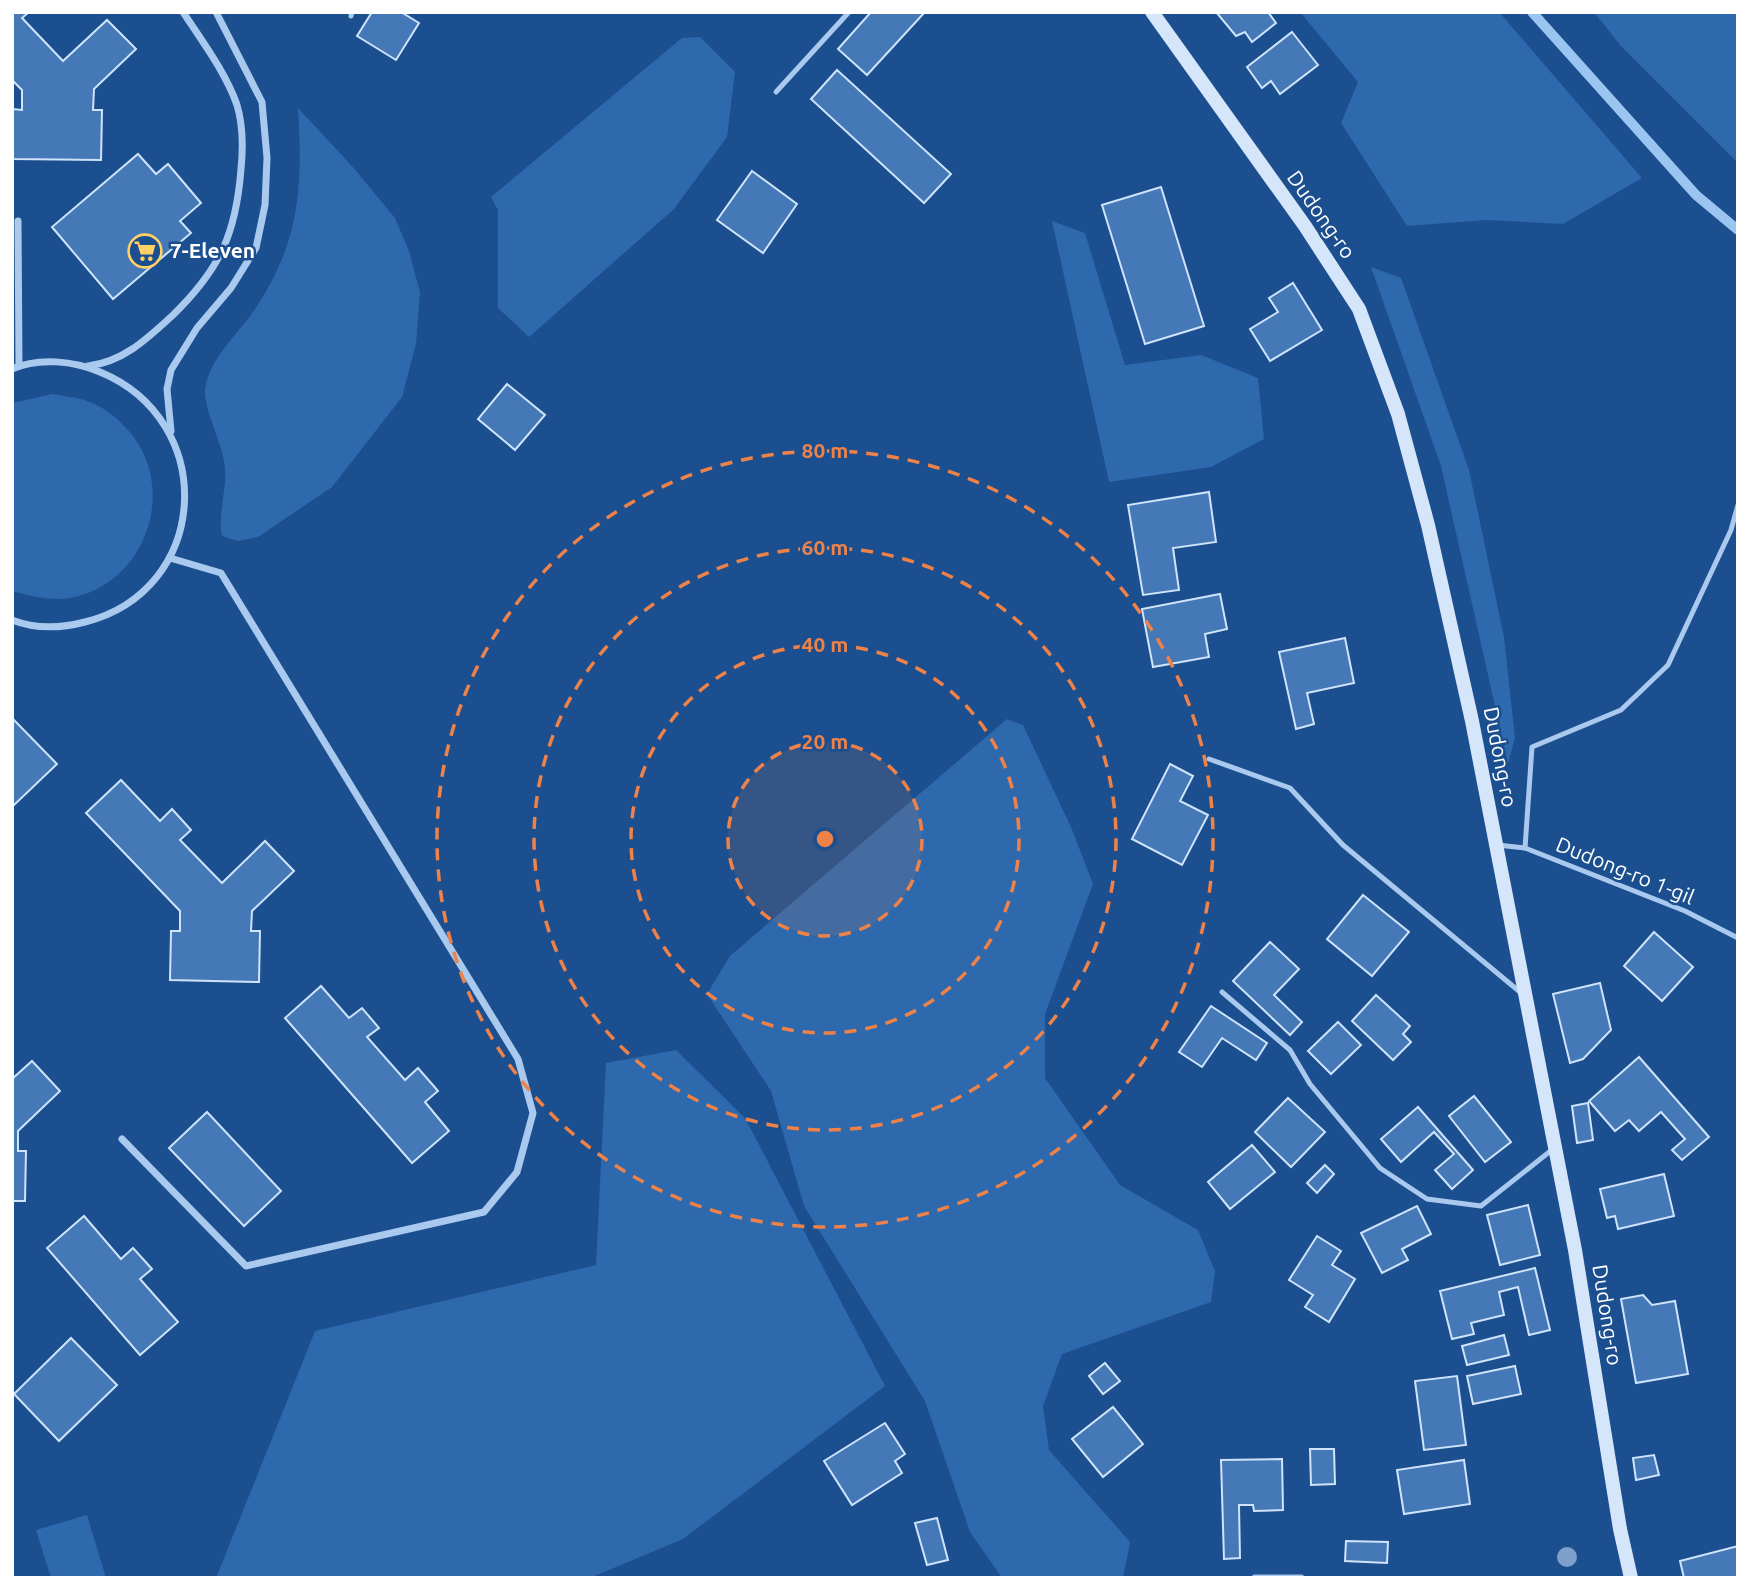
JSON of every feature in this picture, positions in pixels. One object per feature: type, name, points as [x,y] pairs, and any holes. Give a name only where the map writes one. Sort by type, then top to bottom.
[{"type":"street","points":[[18,221],[15,368],[53,362],[87,366],[112,363],[149,337],[211,273],[227,246],[238,209],[243,148],[237,106],[206,47],[183,12]]},
{"type":"street","points":[[12,620],[23,624],[66,627],[108,616],[144,592],[170,558],[184,517],[185,473],[171,432],[167,389],[171,370],[197,328],[231,288],[256,247],[265,205],[267,158],[262,102],[216,12]]},
{"type":"street","name":"Dudong-ro","points":[[1152,12],[1312,236],[1359,309],[1398,414],[1428,525],[1496,845],[1575,1250],[1620,1529],[1631,1578]]},
{"type":"street","points":[[87,366],[121,380],[149,403],[171,432]]},
{"type":"street","points":[[122,1139],[246,1266],[484,1212],[517,1172],[533,1113],[518,1059],[221,573],[170,558]]},
{"type":"street","points":[[1255,1578],[1301,1578]]},
{"type":"lane","points":[[776,92],[849,12]]},
{"type":"lane","points":[[1525,848],[1531,747],[1621,710],[1668,665],[1731,530],[1738,505]]},
{"type":"lane","points":[[1209,759],[1290,788],[1343,845],[1525,996]]},
{"type":"lane","name":"Dudong-ro 1-gil","points":[[1496,845],[1525,848],[1685,912],[1738,938]]},
{"type":"lane","points":[[1222,992],[1290,1050],[1310,1084],[1380,1168],[1427,1199],[1480,1206],[1555,1147]]},
{"type":"shaded area","points":[[1300,12],[1499,12],[1642,178],[1563,224],[1486,220],[1407,226],[1341,123],[1358,82]]},
{"type":"shaded area","points":[[1594,12],[1738,12],[1738,163],[1620,45]]},
{"type":"shaded area","points":[[700,37],[735,72],[727,137],[674,209],[529,337],[498,308],[498,210],[491,197],[682,38]]},
{"type":"shaded area","points":[[298,108],[352,166],[395,218],[409,251],[420,292],[416,344],[402,397],[332,487],[258,537],[238,541],[222,536],[225,470],[205,389],[218,357],[269,287],[289,238],[295,214],[300,164]]},
{"type":"shaded area","points":[[1052,221],[1085,233],[1125,365],[1201,355],[1258,378],[1264,439],[1211,467],[1109,482]]},
{"type":"shaded area","points":[[1371,267],[1401,278],[1469,470],[1504,637],[1515,738],[1508,764],[1441,466]]},
{"type":"shaded area","points":[[52,394],[90,402],[114,416],[128,430],[143,453],[151,478],[152,505],[147,530],[136,554],[119,574],[97,589],[63,599],[41,598],[12,591],[12,403]]},
{"type":"shaded area","points":[[1007,719],[1023,725],[1071,827],[1093,884],[1045,1014],[1045,1078],[1120,1185],[1198,1230],[1215,1271],[1211,1302],[1062,1354],[1043,1406],[1049,1450],[1130,1542],[1123,1578],[1002,1578],[970,1532],[925,1401],[804,1206],[771,1091],[707,994],[730,956]]},
{"type":"shaded area","points":[[676,1050],[745,1118],[885,1386],[683,1539],[590,1578],[216,1578],[315,1331],[596,1265],[606,1063]]},
{"type":"shaded area","points":[[87,1515],[106,1578],[51,1578],[36,1530]]},
{"type":"building","points":[[12,12],[29,12],[22,18],[63,61],[107,20],[136,49],[94,89],[93,110],[102,110],[101,160],[12,159],[13,109],[22,110],[22,90],[12,80]]},
{"type":"building","points":[[372,12],[401,12],[419,23],[396,60],[357,36]]},
{"type":"building","points":[[871,12],[925,12],[867,75],[838,49]]},
{"type":"building","points":[[1216,12],[1268,12],[1276,23],[1252,42],[1245,32],[1236,36]]},
{"type":"building","points":[[1292,32],[1318,65],[1280,94],[1271,81],[1262,88],[1247,67]]},
{"type":"building","points":[[837,70],[951,174],[924,203],[811,99]]},
{"type":"building","points":[[138,154],[156,174],[168,164],[201,203],[180,221],[191,233],[113,299],[52,227]]},
{"type":"building","points":[[752,171],[797,204],[763,253],[717,220]]},
{"type":"building","points":[[1161,187],[1204,326],[1145,344],[1102,205]]},
{"type":"building","points":[[1293,283],[1322,330],[1270,361],[1250,329],[1278,312],[1269,298]]},
{"type":"building","points":[[507,384],[545,415],[515,450],[478,419]]},
{"type":"building","points":[[1209,492],[1216,542],[1173,548],[1179,590],[1143,595],[1128,505]]},
{"type":"building","points":[[1220,594],[1227,629],[1205,634],[1209,657],[1153,667],[1142,609]]},
{"type":"building","points":[[1345,638],[1354,683],[1307,693],[1314,724],[1296,729],[1279,652]]},
{"type":"building","points":[[12,718],[57,764],[12,807]]},
{"type":"building","points":[[1170,764],[1193,776],[1180,801],[1208,815],[1182,865],[1132,839]]},
{"type":"building","points":[[121,780],[160,821],[172,809],[191,830],[180,840],[222,883],[265,841],[294,871],[252,911],[251,931],[260,931],[259,982],[170,980],[171,931],[180,931],[180,911],[86,813]]},
{"type":"building","points":[[1363,895],[1409,932],[1372,976],[1327,939]]},
{"type":"building","points":[[1654,932],[1693,967],[1662,1001],[1624,966]]},
{"type":"building","points":[[1270,942],[1299,969],[1274,995],[1302,1022],[1290,1035],[1233,981]]},
{"type":"building","points":[[1600,983],[1611,1030],[1583,1059],[1570,1063],[1553,994]]},
{"type":"building","points":[[321,986],[349,1018],[362,1008],[379,1028],[367,1037],[405,1080],[418,1068],[438,1091],[425,1102],[449,1131],[412,1163],[285,1018]]},
{"type":"building","points":[[1376,995],[1410,1026],[1403,1034],[1411,1042],[1393,1060],[1352,1021]]},
{"type":"building","points":[[1211,1006],[1267,1043],[1256,1060],[1222,1038],[1202,1067],[1179,1052]]},
{"type":"building","points":[[1338,1022],[1361,1045],[1331,1074],[1308,1051]]},
{"type":"building","points":[[1639,1057],[1709,1137],[1682,1160],[1672,1150],[1685,1139],[1661,1112],[1639,1131],[1629,1120],[1615,1131],[1589,1101]]},
{"type":"building","points":[[32,1061],[60,1091],[18,1131],[18,1151],[26,1151],[25,1201],[12,1201],[12,1079]]},
{"type":"building","points":[[1474,1096],[1511,1142],[1485,1162],[1449,1116]]},
{"type":"building","points":[[1288,1098],[1325,1132],[1291,1167],[1255,1132]]},
{"type":"building","points":[[1588,1103],[1593,1140],[1577,1143],[1572,1106]]},
{"type":"building","points":[[1418,1107],[1473,1170],[1452,1189],[1435,1170],[1454,1154],[1434,1132],[1401,1162],[1381,1139]]},
{"type":"building","points":[[207,1112],[281,1191],[244,1226],[169,1148]]},
{"type":"building","points":[[1252,1145],[1275,1172],[1230,1209],[1208,1182]]},
{"type":"building","points":[[1325,1165],[1334,1174],[1317,1193],[1307,1183]]},
{"type":"building","points":[[1664,1174],[1674,1216],[1618,1229],[1615,1216],[1607,1218],[1600,1189]]},
{"type":"building","points":[[1528,1205],[1540,1255],[1500,1265],[1487,1215]]},
{"type":"building","points":[[1417,1206],[1431,1234],[1402,1249],[1408,1260],[1382,1273],[1361,1233]]},
{"type":"building","points":[[84,1216],[121,1259],[133,1248],[152,1269],[140,1279],[178,1322],[140,1355],[47,1248]]},
{"type":"building","points":[[1317,1236],[1341,1251],[1332,1265],[1355,1279],[1329,1322],[1305,1307],[1313,1295],[1289,1280]]},
{"type":"building","points":[[1535,1268],[1550,1330],[1529,1335],[1518,1287],[1499,1292],[1504,1315],[1471,1323],[1474,1334],[1452,1339],[1440,1291]]},
{"type":"building","points":[[1643,1295],[1652,1305],[1675,1301],[1688,1374],[1636,1383],[1621,1299]]},
{"type":"building","points":[[1504,1335],[1509,1355],[1467,1365],[1462,1346]]},
{"type":"building","points":[[71,1338],[117,1385],[59,1441],[14,1394]]},
{"type":"building","points":[[1105,1363],[1120,1381],[1103,1394],[1089,1376]]},
{"type":"building","points":[[1515,1366],[1521,1394],[1473,1404],[1467,1376]]},
{"type":"building","points":[[1457,1376],[1466,1445],[1424,1450],[1415,1381]]},
{"type":"building","points":[[1113,1407],[1143,1444],[1103,1477],[1072,1439]]},
{"type":"building","points":[[885,1423],[905,1454],[895,1461],[902,1473],[852,1505],[824,1461]]},
{"type":"building","points":[[1310,1449],[1334,1449],[1335,1484],[1311,1485]]},
{"type":"building","points":[[1654,1455],[1659,1475],[1636,1480],[1633,1458]]},
{"type":"building","points":[[1282,1459],[1283,1510],[1254,1511],[1253,1505],[1239,1505],[1240,1558],[1224,1559],[1221,1460]]},
{"type":"building","points":[[1464,1460],[1470,1504],[1404,1514],[1397,1470]]},
{"type":"building","points":[[937,1518],[948,1560],[927,1565],[915,1523]]},
{"type":"building","points":[[1346,1541],[1388,1542],[1387,1563],[1345,1561]]},
{"type":"building","points":[[1738,1546],[1738,1578],[1684,1578],[1680,1561]]},
{"type":"waterway","points":[[1532,12],[1696,195],[1738,230]]},
{"type":"place","name":"7-Eleven","points":[[145,251]]}]
